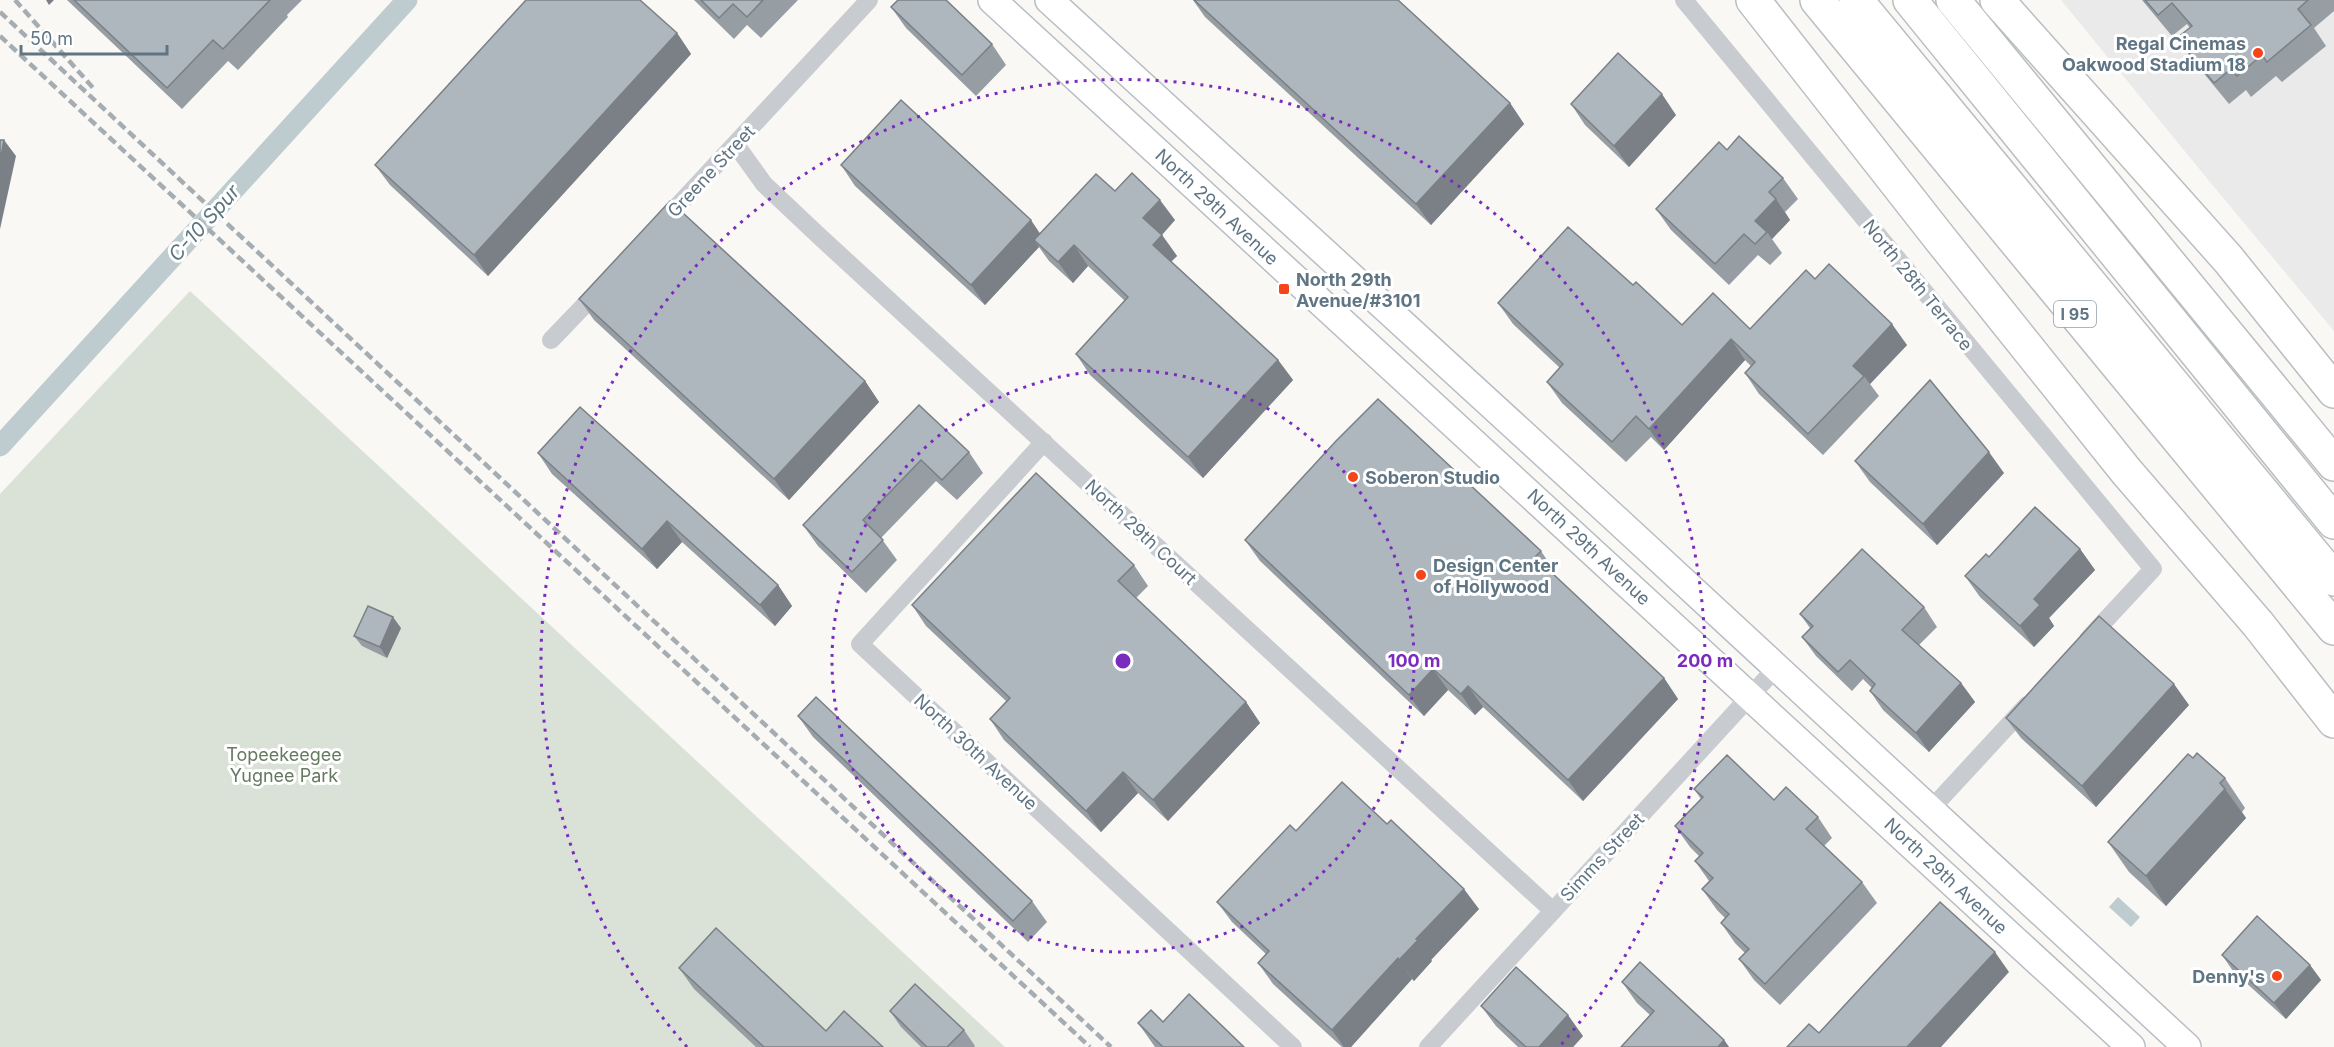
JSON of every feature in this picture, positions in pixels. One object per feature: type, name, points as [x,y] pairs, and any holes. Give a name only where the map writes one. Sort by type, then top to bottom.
[{"type":"highway","points":[[1753,0],[2126,471],[2258,624],[2334,721]]},
{"type":"highway","name":"I 95","points":[[1817,0],[2334,628]]},
{"type":"highway","points":[[1856,0],[2334,579]]},
{"type":"highway","points":[[1910,0],[2334,522]]},
{"type":"highway","points":[[1953,0],[2334,464]]},
{"type":"highway","points":[[1997,0],[2228,259],[2334,391]]},
{"type":"street","name":"Greene Street","points":[[649,237],[869,0]]},
{"type":"street","name":"North 29th Avenue","points":[[992,0],[2131,1047]]},
{"type":"street","name":"North 29th Avenue","points":[[1048,0],[1931,809],[2187,1047]]},
{"type":"street","name":"North 28th Terrace","points":[[1684,0],[2153,570],[2074,655]]},
{"type":"street","name":"North 29th Court","points":[[736,145],[772,191],[1553,911]]},
{"type":"street","points":[[551,340],[608,280]]},
{"type":"street","name":"North 30th Avenue","points":[[1044,442],[860,644],[1293,1047]]},
{"type":"street","name":"Simms Street","points":[[1428,1047],[1776,668]]},
{"type":"street","points":[[1931,809],[2042,689]]},
{"type":"shaded area","points":[[2061,0],[2334,0],[2334,331],[2210,182]]},
{"type":"shaded area","points":[[2118,897],[2140,917],[2131,927],[2109,907]]},
{"type":"green space","name":"Topeekeegee Yugnee Park","points":[[190,291],[1005,1047],[0,1047],[0,494]]},
{"type":"building","points":[[74,0],[270,0],[223,49],[213,40],[167,88]]},
{"type":"building","points":[[526,0],[640,0],[677,33],[474,255],[375,165]]},
{"type":"building","points":[[701,0],[763,0],[747,17],[733,4],[719,18]]},
{"type":"building","points":[[898,0],[946,0],[992,44],[962,75],[891,7]]},
{"type":"building","points":[[1194,0],[1398,0],[1510,103],[1416,204]]},
{"type":"building","name":"Regal Cinemas Oakwood Stadium 18","points":[[2145,0],[2308,0],[2298,9],[2311,25],[2267,62],[2262,55],[2237,76],[2231,69],[2214,83],[2177,38],[2192,26],[2172,3],[2158,15]]},
{"type":"building","points":[[1618,53],[1662,94],[1614,146],[1571,104]]},
{"type":"building","points":[[901,100],[1031,220],[971,285],[841,165]]},
{"type":"building","points":[[1739,136],[1783,178],[1769,192],[1776,199],[1755,221],[1767,232],[1755,244],[1744,234],[1715,264],[1656,209],[1719,142],[1727,150]]},
{"type":"building","points":[[0,140],[4,140],[0,161]]},
{"type":"building","points":[[1132,173],[1160,200],[1143,218],[1162,235],[1153,245],[1278,360],[1188,457],[1076,354],[1128,297],[1074,245],[1058,262],[1034,240],[1096,174],[1115,191]]},
{"type":"building","points":[[670,201],[865,381],[774,479],[579,299]]},
{"type":"building","points":[[1568,227],[1633,285],[1636,282],[1682,325],[1713,293],[1750,329],[1806,270],[1815,279],[1829,264],[1892,324],[1853,366],[1864,376],[1808,434],[1745,373],[1755,362],[1731,339],[1649,429],[1636,416],[1612,442],[1547,382],[1563,364],[1498,303]]},
{"type":"building","points":[[1930,380],[1989,452],[1923,524],[1855,461]]},
{"type":"building","points":[[1378,399],[1541,551],[1535,557],[1664,678],[1568,780],[1468,686],[1461,694],[1433,669],[1409,695],[1245,540]]},
{"type":"building","points":[[919,405],[969,452],[942,480],[921,460],[863,520],[883,540],[852,572],[803,525]]},
{"type":"building","points":[[580,407],[778,585],[760,605],[667,521],[642,549],[538,453]]},
{"type":"building","points":[[1036,473],[1134,565],[1118,581],[1246,702],[1153,800],[1123,772],[1086,811],[990,719],[1010,698],[912,605]]},
{"type":"building","points":[[2035,507],[2080,549],[2034,599],[2040,605],[2020,626],[1965,576],[1986,554],[1989,557]]},
{"type":"building","points":[[1862,549],[1924,607],[1902,630],[1961,683],[1916,733],[1870,691],[1875,684],[1850,660],[1838,672],[1802,637],[1813,626],[1800,614]]},
{"type":"building","points":[[368,606],[393,617],[380,647],[354,636]]},
{"type":"building","points":[[2099,616],[2174,684],[2082,786],[2006,718]]},
{"type":"building","points":[[816,697],[1032,901],[1013,921],[798,716]]},
{"type":"building","points":[[2197,753],[2225,778],[2220,783],[2225,789],[2146,876],[2108,842],[2188,754],[2193,758]]},
{"type":"building","points":[[1727,755],[1774,800],[1786,787],[1818,817],[1806,829],[1862,882],[1765,984],[1739,959],[1749,949],[1721,923],[1729,914],[1702,889],[1713,878],[1695,861],[1703,853],[1675,826],[1703,797],[1694,789]]},
{"type":"building","points":[[1342,782],[1387,824],[1391,820],[1464,889],[1332,1030],[1258,963],[1269,951],[1217,902],[1290,825],[1296,831]]},
{"type":"building","points":[[1940,902],[1995,952],[1907,1047],[1787,1047],[1809,1024],[1819,1033]]},
{"type":"building","name":"Denny's","points":[[2257,916],[2310,965],[2274,1003],[2222,955]]},
{"type":"building","points":[[716,928],[826,1031],[844,1011],[883,1047],[764,1047],[679,968]]},
{"type":"building","points":[[1640,962],[1724,1040],[1718,1047],[1621,1047],[1654,1011],[1622,982]]},
{"type":"building","points":[[1516,967],[1568,1015],[1539,1047],[1526,1047],[1481,1006]]},
{"type":"building","points":[[915,984],[964,1030],[947,1047],[927,1047],[890,1011]]},
{"type":"building","points":[[1189,994],[1244,1047],[1163,1047],[1138,1023],[1151,1010],[1163,1022]]},
{"type":"waterway","name":"C-10 Spur","points":[[0,446],[407,0]]},
{"type":"railway","points":[[15,0],[95,90]]},
{"type":"railway","points":[[0,12],[1111,1047]]},
{"type":"railway","points":[[0,36],[1090,1047]]},
{"type":"place","name":"Regal Cinemas Oakwood Stadium 18","points":[[2258,53]]},
{"type":"place","name":"North 29th Avenue/#3101","points":[[1284,289]]},
{"type":"place","name":"Soberon Studio","points":[[1353,477]]},
{"type":"place","name":"Design Center of Hollywood","points":[[1421,575]]},
{"type":"place","name":"Denny's","points":[[2277,976]]}]
